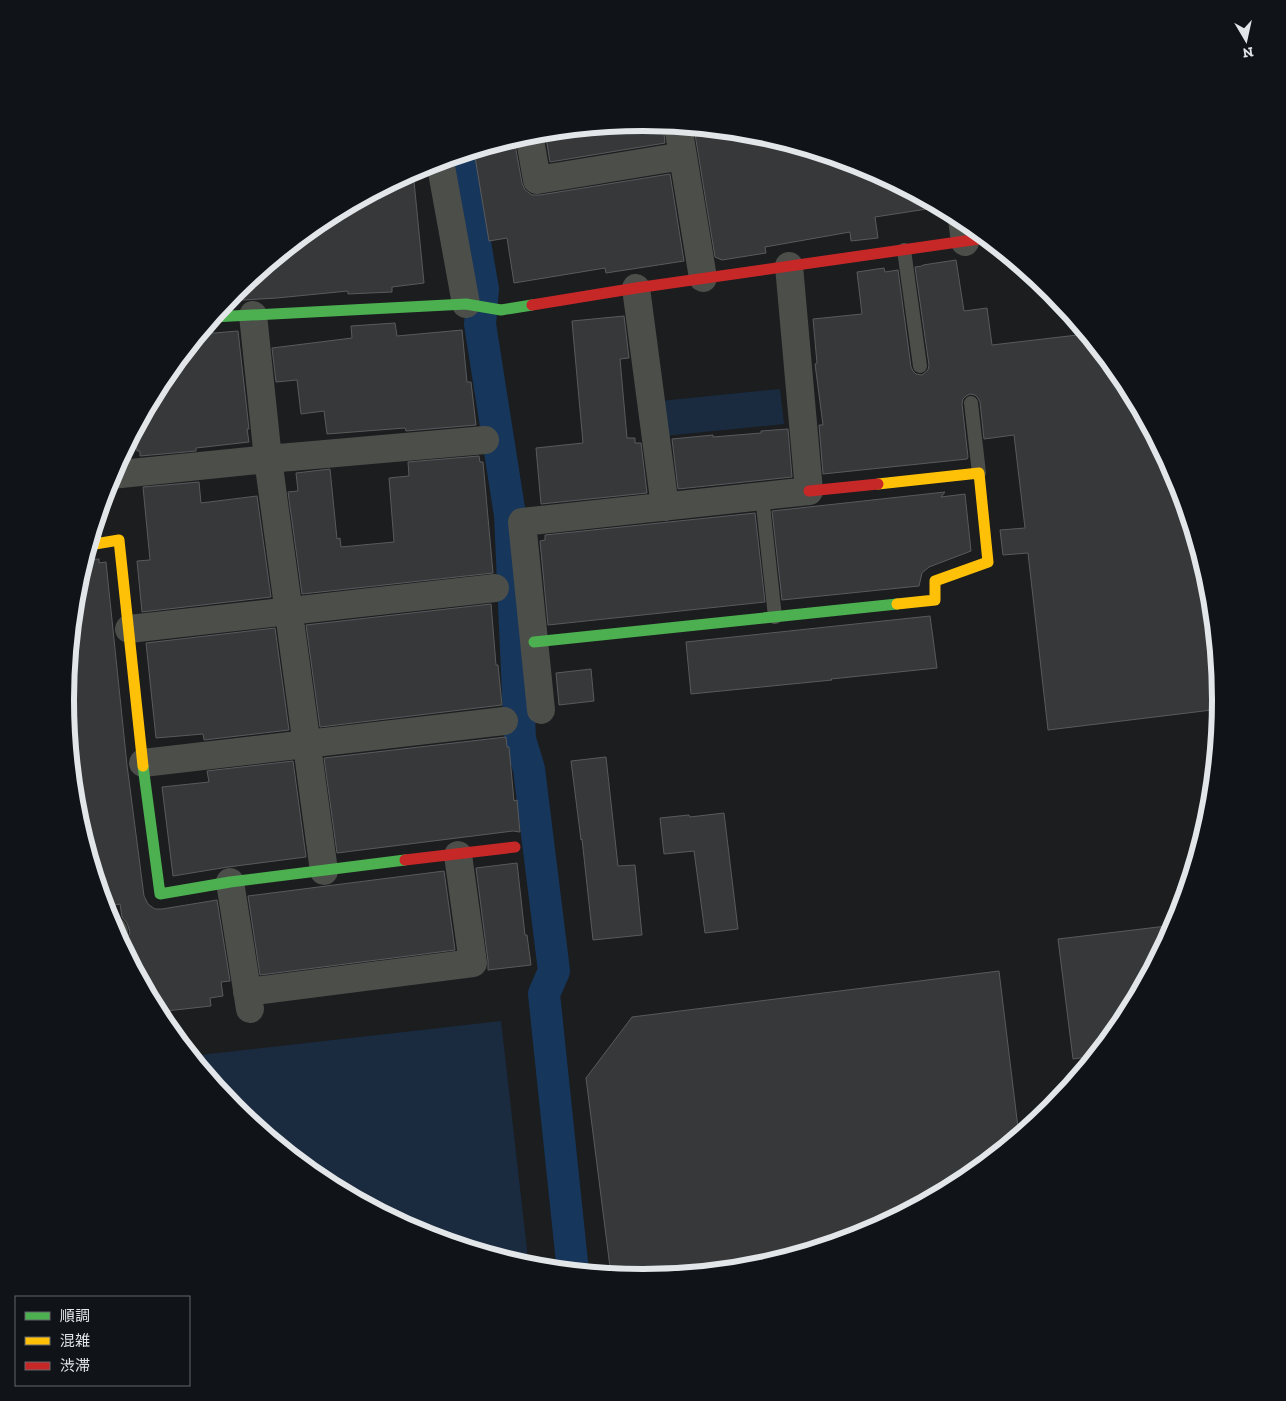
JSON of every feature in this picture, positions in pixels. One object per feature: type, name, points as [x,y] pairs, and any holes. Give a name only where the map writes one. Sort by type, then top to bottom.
[{"type":"street","points":[[679,132],[703,278]]},
{"type":"street","points":[[530,142],[537,180],[683,156]]},
{"type":"street","points":[[441,168],[466,304]]},
{"type":"street","points":[[223,317],[466,304],[500,310],[703,278],[904,250],[968,234]]},
{"type":"street","points":[[788,266],[809,491]]},
{"type":"street","points":[[636,288],[665,506]]},
{"type":"street","points":[[253,315],[268,459],[324,871]]},
{"type":"street","points":[[121,474],[485,440]]},
{"type":"street","points":[[534,642],[935,600],[935,581],[988,562],[978,473],[522,522],[540,710]]},
{"type":"street","points":[[96,544],[119,540],[143,763],[160,894],[230,882],[515,848]]},
{"type":"street","points":[[129,629],[495,588]]},
{"type":"street","points":[[143,763],[504,721]]},
{"type":"street","points":[[230,882],[248,1001],[473,963],[458,854]]},
{"type":"lane","points":[[904,250],[920,366]]},
{"type":"lane","points":[[971,403],[978,473]]},
{"type":"lane","points":[[762,496],[775,617]]},
{"type":"shaded area","points":[[780,389],[784,424],[664,436],[661,401]]},
{"type":"shaded area","points":[[501,1021],[528,1258],[460,1240],[425,1226],[391,1211],[327,1174],[296,1152],[240,1103],[198,1055]]},
{"type":"building","points":[[606,132],[664,132],[665,143],[550,162],[546,140]]},
{"type":"building","points":[[695,134],[754,142],[826,161],[895,190],[929,209],[875,217],[878,238],[851,241],[850,232],[765,247],[766,253],[722,260],[715,257]]},
{"type":"building","points":[[515,146],[522,183],[525,190],[532,195],[670,174],[684,261],[606,273],[605,268],[514,283],[507,238],[489,241],[475,157]]},
{"type":"building","points":[[414,180],[424,283],[392,287],[392,292],[348,294],[348,291],[238,300],[296,249],[327,227],[391,190]]},
{"type":"building","points":[[956,260],[964,311],[987,308],[992,345],[1079,335],[1116,384],[1154,449],[1169,483],[1193,553],[1207,626],[1211,663],[1212,710],[1048,730],[1028,553],[1003,555],[1000,530],[1025,528],[1014,435],[984,439],[980,402],[975,395],[970,394],[966,396],[962,404],[967,459],[823,474],[819,425],[823,425],[815,364],[817,363],[813,319],[862,314],[857,272],[884,268],[885,272],[898,270],[911,367],[916,374],[922,375],[928,370],[929,365],[915,267]]},
{"type":"building","points":[[624,316],[629,358],[620,359],[627,438],[635,438],[635,443],[641,443],[647,493],[541,504],[536,448],[583,443],[572,321]]},
{"type":"building","points":[[395,323],[397,336],[462,330],[467,382],[471,382],[476,425],[406,431],[405,428],[327,434],[324,411],[301,414],[297,380],[276,382],[272,348],[352,338],[351,326]]},
{"type":"building","points":[[238,331],[249,442],[196,448],[196,451],[140,456],[140,451],[137,451],[136,442],[150,416],[191,354],[209,332]]},
{"type":"building","points":[[788,429],[792,477],[678,489],[672,439],[761,433],[761,431]]},
{"type":"building","points":[[479,456],[480,462],[483,462],[493,573],[302,594],[288,492],[298,491],[296,473],[330,469],[337,539],[340,538],[341,547],[394,542],[389,478],[409,476],[408,462]]},
{"type":"building","points":[[199,482],[201,503],[257,496],[271,597],[142,612],[137,561],[150,560],[143,487]]},
{"type":"building","points":[[945,492],[941,497],[965,494],[971,551],[929,567],[922,573],[919,586],[782,600],[772,511]]},
{"type":"building","points":[[755,513],[765,602],[548,625],[540,541],[545,540],[545,535]]},
{"type":"building","points":[[99,559],[99,563],[106,562],[127,765],[144,896],[148,904],[155,909],[217,900],[230,981],[221,982],[223,996],[210,998],[211,1006],[166,1011],[132,952],[127,940],[130,932],[127,923],[122,917],[120,904],[112,905],[93,848],[79,775],[75,738],[74,700],[79,626],[92,560]]},
{"type":"building","points":[[491,604],[496,665],[498,665],[502,705],[320,727],[306,625]]},
{"type":"building","points":[[930,616],[937,668],[691,694],[686,642]]},
{"type":"building","points":[[275,628],[289,730],[204,740],[203,734],[156,738],[146,643]]},
{"type":"building","points":[[591,669],[594,701],[559,705],[556,673]]},
{"type":"building","points":[[506,737],[507,747],[509,747],[514,801],[517,800],[520,832],[513,831],[337,853],[324,758]]},
{"type":"building","points":[[606,757],[618,866],[635,865],[642,935],[593,940],[571,761]]},
{"type":"building","points":[[293,761],[306,857],[173,876],[162,787],[209,782],[207,771]]},
{"type":"building","points":[[724,813],[738,929],[705,933],[694,851],[664,854],[660,818]]},
{"type":"building","points":[[517,863],[525,935],[527,935],[531,965],[488,970],[476,868]]},
{"type":"building","points":[[444,871],[455,950],[260,975],[248,896]]},
{"type":"building","points":[[1165,926],[1136,985],[1101,1038],[1096,1039],[1096,1045],[1087,1057],[1073,1059],[1058,939]]},
{"type":"building","points":[[999,971],[1018,1128],[990,1152],[928,1193],[895,1211],[826,1240],[754,1259],[717,1265],[680,1269],[610,1269],[586,1078],[632,1017]]},
{"type":"waterway","points":[[461,161],[483,289],[480,324],[510,515],[520,739],[529,769],[554,971],[544,994],[572,1265]]},
{"type":"traffic: fast","points":[[223,316],[466,304],[501,310],[532,305]]},
{"type":"traffic: fast","points":[[534,642],[897,604]]},
{"type":"traffic: fast","points":[[143,766],[160,894],[230,882],[405,860]]},
{"type":"traffic: slow","points":[[878,484],[979,473],[988,562],[935,581],[935,600],[897,604]]},
{"type":"traffic: slow","points":[[96,544],[119,540],[143,766]]},
{"type":"traffic: jam","points":[[532,305],[636,288],[976,239]]},
{"type":"traffic: jam","points":[[809,491],[878,484]]},
{"type":"traffic: jam","points":[[405,860],[515,847]]}]
